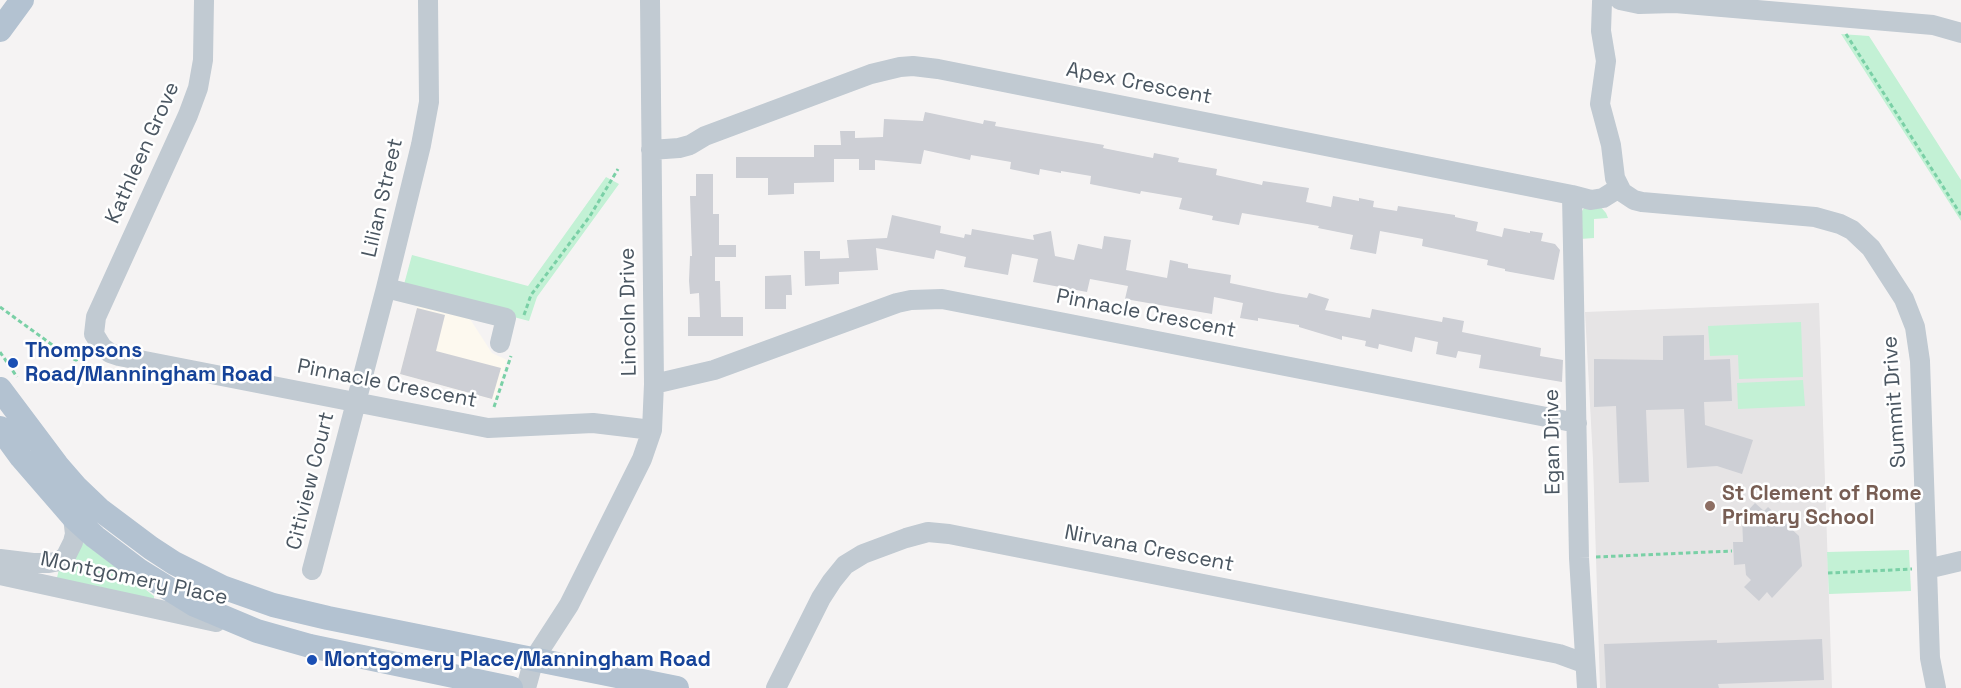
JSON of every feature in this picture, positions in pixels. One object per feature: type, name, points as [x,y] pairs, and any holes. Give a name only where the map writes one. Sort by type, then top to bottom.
[{"type":"main road","points":[[0,30],[22,0]]},
{"type":"main road","points":[[9,384],[38,443],[77,488],[150,548],[222,587],[273,605],[328,618],[677,688]]},
{"type":"main road","points":[[0,428],[21,457],[73,517],[116,553],[168,590],[195,605],[257,631],[310,646],[349,656],[511,688]]},
{"type":"street","name":"Kathleen Grove","points":[[96,317],[188,115],[198,88],[203,60],[204,0]]},
{"type":"street","name":"Lilian Street","points":[[356,403],[421,145],[429,102],[428,0]]},
{"type":"street","name":"Lincoln Drive","points":[[527,688],[642,459],[653,423],[650,0]]},
{"type":"street","points":[[1572,195],[1611,187],[1619,188],[1600,104],[1606,60],[1601,31],[1607,1],[1639,4],[1669,1],[1933,25],[1961,33]]},
{"type":"street","name":"Apex Crescent","points":[[651,144],[679,148],[690,145],[705,136],[870,74],[900,67],[926,67],[1572,195]]},
{"type":"street","name":"Summit Drive","points":[[1619,188],[1628,197],[1642,202],[1787,214],[1829,220],[1852,230],[1871,248],[1907,305],[1915,327],[1918,345],[1920,569],[1930,658],[1936,688]]},
{"type":"street","name":"Egan Drive","points":[[1572,195],[1577,423],[1575,440],[1587,688]]},
{"type":"street","points":[[386,288],[506,318],[506,348]]},
{"type":"street","name":"Pinnacle Crescent","points":[[654,390],[694,381],[714,370],[897,303],[942,299],[1577,423]]},
{"type":"street","name":"Pinnacle Crescent","points":[[96,317],[94,325],[96,339],[110,353],[119,356],[356,403],[488,428],[593,423],[653,423]]},
{"type":"street","name":"Citiview Court","points":[[312,570],[356,403]]},
{"type":"street","name":"Montgomery Place","points":[[0,559],[49,563],[60,561],[66,556],[74,542],[73,517]]},
{"type":"street","name":"Nirvana Crescent","points":[[776,688],[821,598],[845,565],[863,554],[928,532],[972,538],[1559,654],[1581,662],[1585,666]]},
{"type":"street","points":[[1920,569],[1961,561]]},
{"type":"street","name":"Montgomery Place","points":[[0,575],[257,631]]},
{"type":"path","points":[[1834,16],[1961,215]]},
{"type":"path","points":[[522,322],[531,294],[590,216],[618,169]]},
{"type":"path","points":[[494,407],[506,348]]},
{"type":"path","points":[[0,352],[9,384]]},
{"type":"path","points":[[1579,558],[1732,551]]},
{"type":"path","points":[[1828,573],[1920,569]]},
{"type":"shaded area","points":[[418,303],[468,316],[492,353],[507,360],[495,400],[400,374]]},
{"type":"shaded area","name":"St Clement of Rome Primary School","points":[[1819,303],[1832,688],[1600,688],[1593,460],[1585,312]]},
{"type":"green space","points":[[1841,34],[1869,36],[1961,180],[1961,221]]},
{"type":"green space","points":[[606,177],[619,184],[537,297],[529,321],[403,288],[412,255],[528,286]]},
{"type":"green space","points":[[1599,205],[1608,218],[1594,219],[1594,238],[1580,239],[1582,211],[1584,208]]},
{"type":"green space","points":[[1801,322],[1803,377],[1739,379],[1738,355],[1710,356],[1708,326]]},
{"type":"green space","points":[[1803,380],[1805,406],[1738,409],[1737,383]]},
{"type":"green space","points":[[81,541],[154,596],[154,600],[56,582],[59,569]]},
{"type":"green space","points":[[1909,550],[1911,591],[1829,594],[1827,552]]},
{"type":"building","points":[[925,112],[983,124],[984,120],[996,122],[995,126],[1104,145],[1103,148],[1153,158],[1154,153],[1179,158],[1178,162],[1217,169],[1216,175],[1262,185],[1263,181],[1309,188],[1306,202],[1331,207],[1333,196],[1359,201],[1359,198],[1374,201],[1373,207],[1397,211],[1398,206],[1455,215],[1455,217],[1478,222],[1476,231],[1502,237],[1504,228],[1543,233],[1541,241],[1555,244],[1560,250],[1554,280],[1505,271],[1505,269],[1487,265],[1488,260],[1422,246],[1423,239],[1380,231],[1376,254],[1350,249],[1353,235],[1318,228],[1319,226],[1242,213],[1239,225],[1212,220],[1213,216],[1179,209],[1182,198],[1141,191],[1140,194],[1090,184],[1091,176],[1061,171],[1061,173],[1040,169],[1039,175],[1010,169],[1011,162],[971,155],[970,160],[924,150],[921,164],[875,160],[875,170],[859,170],[859,159],[834,159],[834,182],[794,183],[794,194],[768,195],[768,178],[736,178],[736,157],[814,157],[814,145],[841,145],[840,131],[855,131],[855,138],[883,137],[884,119],[923,121]]},
{"type":"building","points":[[696,174],[713,174],[713,214],[719,214],[719,245],[736,245],[736,257],[715,257],[715,281],[720,281],[721,317],[743,317],[743,336],[688,336],[688,317],[700,317],[699,293],[690,294],[689,281],[690,256],[692,256],[690,196],[696,196]]},
{"type":"building","points":[[892,215],[941,226],[940,233],[964,238],[965,234],[971,235],[972,229],[1034,240],[1033,235],[1051,231],[1055,256],[1074,260],[1078,244],[1102,249],[1104,236],[1131,240],[1126,270],[1167,278],[1170,260],[1188,264],[1188,268],[1231,275],[1230,283],[1307,298],[1309,293],[1329,299],[1325,310],[1370,318],[1372,309],[1442,322],[1443,317],[1464,321],[1462,332],[1541,348],[1540,356],[1563,360],[1562,382],[1479,368],[1481,355],[1458,351],[1456,358],[1436,354],[1438,342],[1415,337],[1412,352],[1379,344],[1378,349],[1365,346],[1366,341],[1342,336],[1342,340],[1299,327],[1299,325],[1258,318],[1258,321],[1240,318],[1243,303],[1214,297],[1212,314],[1125,299],[1128,286],[1090,279],[1087,292],[1033,282],[1038,259],[1012,254],[1008,275],[964,267],[966,257],[936,250],[934,259],[876,248],[878,270],[839,272],[839,284],[805,286],[804,251],[820,251],[820,259],[849,258],[847,240],[887,238]]},
{"type":"building","points":[[791,275],[792,295],[786,295],[786,309],[765,309],[765,276]]},
{"type":"building","points":[[417,308],[445,315],[436,351],[501,368],[492,399],[400,374]]},
{"type":"building","points":[[1704,335],[1704,360],[1730,359],[1732,401],[1704,402],[1705,425],[1753,440],[1742,474],[1717,466],[1687,468],[1684,409],[1646,410],[1649,482],[1619,483],[1616,406],[1594,407],[1594,359],[1663,360],[1663,336]]},
{"type":"building","points":[[1755,503],[1764,511],[1768,507],[1799,536],[1802,566],[1772,598],[1767,592],[1759,601],[1744,587],[1751,580],[1746,575],[1745,564],[1734,565],[1733,542],[1743,542],[1742,517]]},
{"type":"building","points":[[1822,639],[1824,680],[1718,684],[1719,688],[1606,688],[1604,644]]},
{"type":"place","name":"Thompsons Road/Manningham Road","points":[[13,363]]},
{"type":"place","name":"St Clement of Rome Primary School","points":[[1710,506]]},
{"type":"place","name":"Montgomery Place/Manningham Road","points":[[312,660]]}]
